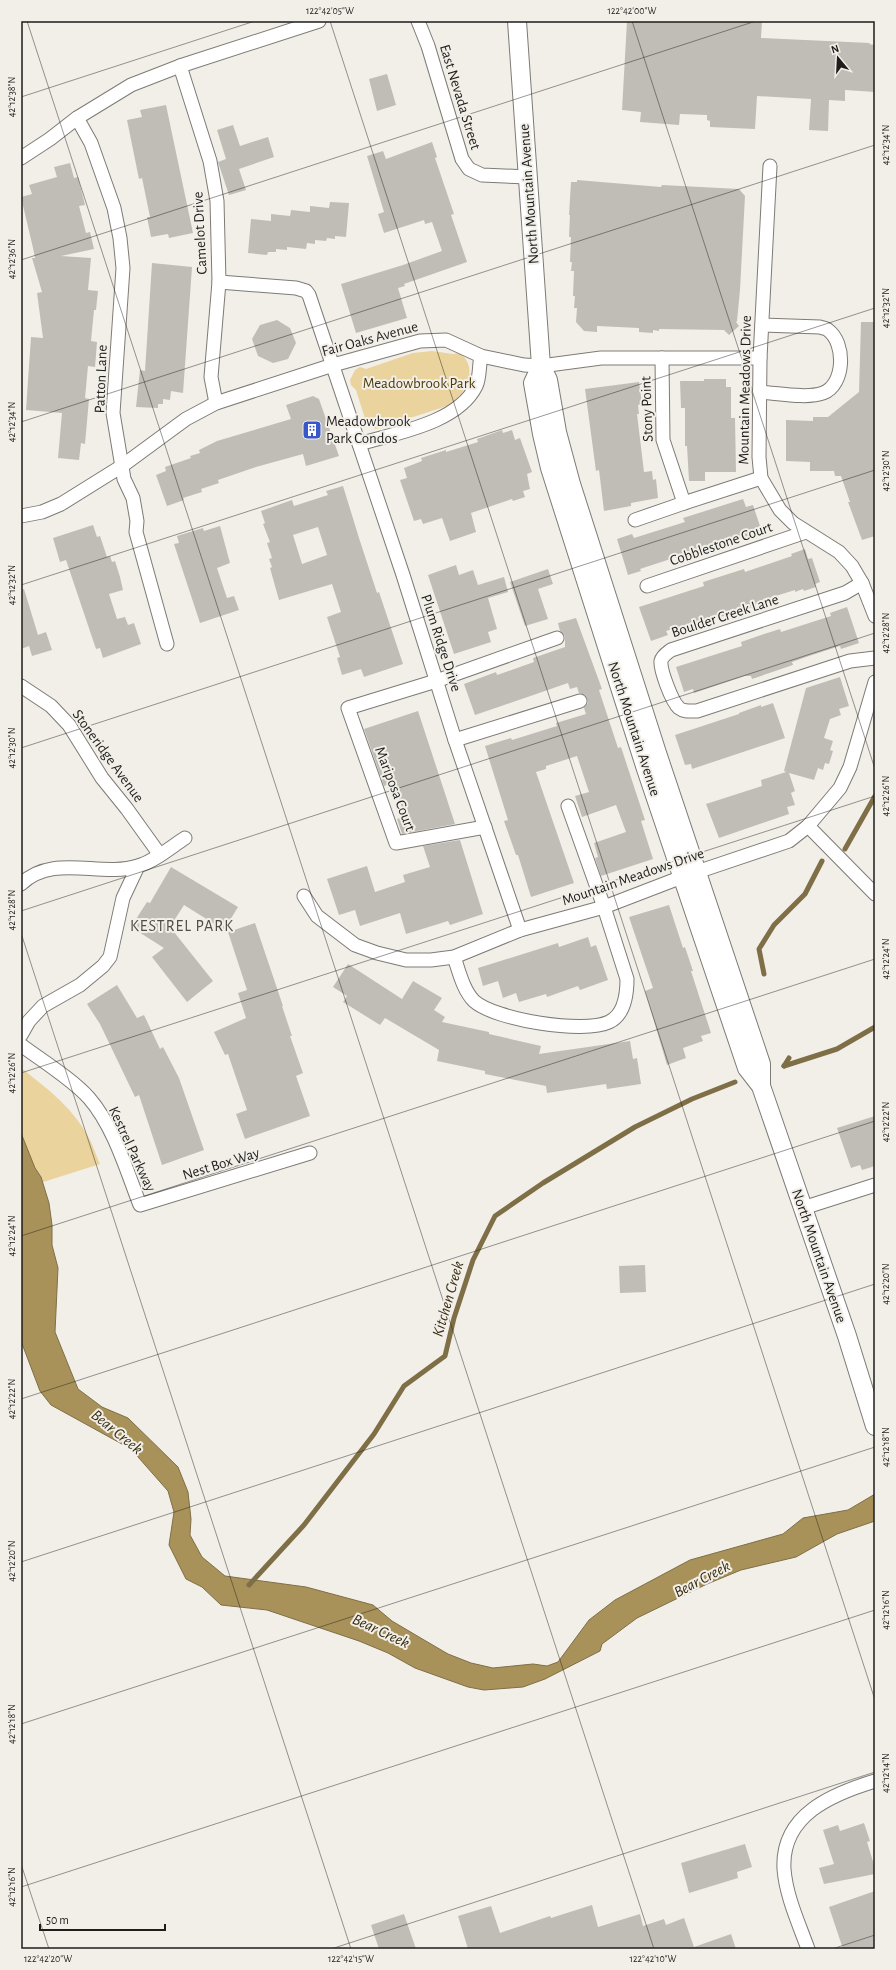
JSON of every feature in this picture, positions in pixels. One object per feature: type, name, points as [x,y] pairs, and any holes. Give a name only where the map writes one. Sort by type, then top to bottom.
[{"type":"street","points":[[21,158],[50,140],[77,118],[131,85],[180,66],[319,21]]},
{"type":"street","name":"East Nevada Street","points":[[418,21],[428,46],[462,159],[469,169],[482,175],[528,177]]},
{"type":"street","name":"North Mountain Avenue","points":[[517,21],[541,366],[533,383],[546,450],[644,762],[690,874],[747,1068],[761,1086],[847,1336],[875,1426]]},
{"type":"street","name":"Camelot Drive","points":[[180,66],[210,161],[217,201],[219,282],[211,377],[216,402]]},
{"type":"street","name":"Patton Lane","points":[[77,118],[90,143],[114,208],[120,238],[123,268],[114,413],[124,479],[133,498],[137,522],[136,532],[167,644]]},
{"type":"street","name":"Mountain Meadows Drive","points":[[770,166],[759,392],[759,457],[761,478],[780,510],[806,532],[839,552],[852,566],[862,583],[875,616]]},
{"type":"street","name":"Plum Ridge Drive","points":[[219,282],[306,290],[310,295],[455,740],[520,930]]},
{"type":"street","points":[[759,392],[815,395],[825,392],[832,387],[840,375],[840,348],[828,330],[820,326],[762,326]]},
{"type":"street","name":"Fair Oaks Avenue","points":[[21,516],[42,512],[61,504],[122,466],[186,419],[216,402],[332,365],[420,340],[446,340],[481,356],[541,366],[601,358],[760,358]]},
{"type":"street","points":[[359,444],[435,420],[455,411],[468,399],[477,384],[481,356]]},
{"type":"street","name":"Stony Point","points":[[662,358],[663,440],[684,503]]},
{"type":"street","points":[[635,520],[761,478]]},
{"type":"street","name":"Cobblestone Court","points":[[647,586],[806,532]]},
{"type":"street","name":"Boulder Creek Lane","points":[[862,583],[845,594],[671,650],[664,655],[661,661],[662,668],[672,699],[679,707],[687,711],[697,711],[850,661],[875,658]]},
{"type":"street","points":[[436,681],[557,638]]},
{"type":"street","name":"Mariposa Court","points":[[436,681],[348,708],[396,843],[485,827]]},
{"type":"street","name":"Mountain Meadows Drive","points":[[304,896],[317,916],[337,932],[362,948],[377,954],[406,960],[431,960],[454,957],[520,930],[604,907],[690,874],[789,841],[808,826],[840,788],[850,767],[875,682]]},
{"type":"street","name":"Stoneridge Avenue","points":[[21,686],[51,706],[69,725],[102,778],[127,809],[160,855]]},
{"type":"street","points":[[455,740],[580,701]]},
{"type":"street","points":[[454,957],[466,989],[474,1000],[496,1013],[552,1025],[580,1027],[595,1026],[610,1022],[617,1016],[622,1008],[627,991],[627,979],[604,907],[568,806]]},
{"type":"street","points":[[808,826],[875,894]]},
{"type":"street","points":[[21,884],[40,874],[59,868],[82,867],[119,870],[138,866],[160,855],[185,838]]},
{"type":"street","points":[[21,1035],[29,1021],[43,1006],[80,985],[103,966],[110,957],[123,898],[138,866]]},
{"type":"street","name":"Kestrel Parkway","points":[[21,1045],[88,1097],[99,1111],[123,1163],[140,1205]]},
{"type":"street","name":"Nest Box Way","points":[[140,1205],[310,1153]]},
{"type":"street","points":[[803,1208],[875,1185]]},
{"type":"street","points":[[808,1949],[788,1888],[784,1870],[787,1842],[803,1817],[812,1809],[827,1799],[850,1789],[875,1781]]},
{"type":"green space","name":"Meadowbrook Park","points":[[432,351],[453,354],[460,353],[466,359],[469,367],[468,382],[454,402],[447,406],[376,429],[367,425],[356,390],[351,385],[350,380],[355,370],[360,367],[366,369],[413,353]]},
{"type":"green space","points":[[21,1068],[65,1105],[80,1123],[92,1144],[100,1164],[21,1189]]},
{"type":"water","name":"Bear Creek","points":[[21,1133],[35,1168],[41,1177],[49,1203],[52,1225],[52,1245],[58,1268],[55,1332],[78,1389],[102,1407],[128,1418],[178,1467],[188,1492],[191,1519],[190,1535],[202,1557],[225,1576],[306,1587],[373,1605],[392,1621],[419,1637],[448,1654],[471,1663],[493,1668],[533,1664],[547,1666],[558,1662],[589,1620],[615,1600],[690,1560],[783,1534],[803,1518],[848,1510],[875,1494],[875,1521],[837,1534],[796,1557],[741,1570],[707,1584],[637,1618],[602,1644],[600,1651],[545,1679],[523,1687],[484,1690],[468,1687],[415,1668],[388,1653],[359,1641],[267,1610],[221,1605],[202,1587],[186,1579],[169,1545],[174,1512],[168,1491],[131,1449],[51,1405],[40,1391],[21,1341]]},
{"type":"building","points":[[627,21],[762,21],[761,38],[870,43],[869,44],[875,45],[875,92],[845,90],[845,101],[829,100],[828,131],[809,130],[811,99],[757,96],[755,129],[710,127],[710,121],[707,120],[707,115],[680,114],[679,125],[640,122],[641,112],[622,110]]},
{"type":"building","points":[[387,74],[396,105],[377,111],[369,79]]},
{"type":"building","points":[[166,105],[193,233],[169,238],[168,234],[151,237],[147,217],[150,217],[142,178],[139,179],[127,120],[142,117],[140,110]]},
{"type":"building","points":[[233,125],[240,146],[268,137],[274,157],[239,169],[246,190],[229,195],[218,162],[226,159],[217,130]]},
{"type":"building","points":[[432,142],[437,157],[435,158],[454,214],[451,215],[467,262],[404,284],[405,286],[398,288],[407,318],[356,333],[341,284],[442,251],[432,222],[425,224],[424,220],[384,233],[378,214],[384,212],[367,156],[383,151],[386,159]]},
{"type":"building","points":[[70,163],[74,178],[78,177],[85,205],[79,206],[86,233],[90,232],[94,249],[61,256],[91,258],[88,290],[98,291],[96,310],[94,310],[91,341],[97,342],[95,367],[88,366],[85,398],[89,399],[85,444],[81,443],[79,460],[58,458],[62,413],[26,410],[31,337],[43,338],[37,293],[42,292],[32,258],[35,258],[21,197],[32,194],[29,185],[57,177],[54,167]]},
{"type":"building","points":[[577,180],[661,187],[662,185],[739,189],[745,196],[740,290],[736,322],[739,326],[729,335],[724,330],[659,329],[659,331],[653,330],[653,333],[639,332],[639,328],[597,326],[597,332],[584,331],[576,322],[577,308],[574,308],[575,296],[573,296],[574,271],[571,271],[572,262],[570,262],[571,237],[569,237],[569,215],[571,182],[577,182]]},
{"type":"building","points":[[330,202],[349,203],[346,237],[335,236],[335,239],[327,238],[326,241],[315,240],[315,244],[307,243],[306,249],[287,247],[287,250],[276,249],[276,252],[268,252],[267,255],[248,253],[251,219],[271,221],[271,214],[290,216],[291,210],[310,212],[310,206],[329,208]]},
{"type":"building","points":[[152,263],[192,267],[183,393],[171,391],[170,400],[163,399],[163,404],[158,404],[158,408],[136,407],[140,370],[145,371]]},
{"type":"building","points":[[277,320],[290,328],[296,343],[288,359],[273,363],[258,356],[252,339],[260,325]]},
{"type":"building","points":[[861,322],[875,322],[875,536],[862,540],[848,502],[850,502],[841,476],[835,476],[834,471],[810,471],[810,462],[786,461],[786,420],[813,421],[813,417],[828,417],[859,392]]},
{"type":"building","points":[[704,379],[726,379],[726,387],[731,387],[731,418],[735,418],[736,472],[705,472],[705,481],[689,481],[687,446],[685,446],[685,408],[681,408],[680,381],[704,381]]},
{"type":"building","points":[[639,382],[642,404],[638,405],[639,414],[637,414],[644,472],[652,471],[653,480],[656,479],[658,498],[631,503],[631,506],[604,511],[599,470],[596,471],[585,389]]},
{"type":"building","points":[[313,396],[319,399],[339,456],[306,466],[303,454],[256,467],[218,480],[219,483],[201,489],[202,492],[183,498],[184,500],[167,506],[156,475],[166,471],[165,467],[191,458],[190,456],[200,453],[199,450],[217,441],[291,419],[286,405]]},
{"type":"building","points":[[502,430],[503,433],[512,430],[515,440],[520,438],[532,472],[527,474],[530,489],[523,491],[525,497],[513,501],[512,499],[471,513],[476,532],[450,541],[442,518],[423,524],[421,519],[414,521],[400,480],[407,478],[404,468],[422,461],[421,458],[478,442],[477,439]]},
{"type":"building","points":[[343,486],[377,593],[379,592],[403,664],[364,677],[361,669],[342,675],[337,658],[340,657],[327,617],[341,612],[332,584],[279,600],[270,568],[272,567],[269,559],[272,558],[267,543],[270,542],[263,524],[265,523],[261,511],[292,500],[294,506],[328,495],[326,491]],"holes":[[[318,527],[327,555],[302,564],[293,535]]]},
{"type":"building","points":[[743,499],[746,507],[753,505],[762,532],[711,546],[712,551],[694,557],[692,552],[640,569],[641,571],[628,575],[617,539],[632,534],[634,538],[685,522],[683,518]]},
{"type":"building","points":[[93,525],[97,537],[100,536],[107,557],[110,556],[112,562],[115,561],[120,577],[123,590],[109,594],[117,619],[125,617],[128,625],[134,623],[141,644],[103,658],[100,648],[96,649],[66,560],[60,562],[53,538]]},
{"type":"building","points":[[220,526],[230,563],[217,568],[227,598],[234,596],[239,610],[200,623],[174,544],[179,543],[177,536],[203,528],[204,531]]},
{"type":"building","points":[[805,549],[808,559],[812,558],[820,582],[815,584],[816,587],[804,591],[803,589],[795,592],[795,590],[763,600],[756,604],[756,606],[714,619],[706,619],[666,631],[668,635],[651,641],[639,607],[704,586],[703,582],[744,569],[745,572],[792,556],[791,554]]},
{"type":"building","points":[[456,565],[459,575],[473,570],[478,585],[504,577],[508,592],[488,598],[497,629],[488,632],[491,642],[454,654],[428,575]]},
{"type":"building","points":[[548,569],[553,584],[538,589],[548,619],[525,626],[510,582]]},
{"type":"building","points":[[24,589],[38,635],[46,632],[52,650],[32,656],[29,646],[21,649],[21,590]]},
{"type":"building","points":[[847,607],[859,643],[841,649],[840,646],[809,656],[792,662],[793,665],[752,679],[751,676],[745,676],[694,693],[693,689],[684,692],[676,667],[742,646],[741,642],[764,634],[780,629],[781,632],[831,616],[830,613]]},
{"type":"building","points":[[576,618],[602,689],[599,690],[618,748],[621,747],[645,820],[641,821],[653,859],[601,876],[595,858],[598,857],[594,843],[626,832],[616,805],[582,817],[575,796],[589,792],[577,756],[546,766],[546,769],[536,772],[574,883],[531,897],[518,855],[516,855],[504,821],[508,820],[485,746],[511,738],[512,740],[557,726],[556,723],[586,714],[584,708],[588,703],[587,698],[585,695],[579,693],[577,687],[570,689],[568,683],[475,715],[464,684],[496,672],[497,675],[534,662],[533,658],[565,647],[565,636],[560,631],[558,623]]},
{"type":"building","points":[[840,677],[849,706],[839,709],[841,715],[830,719],[824,738],[833,741],[830,750],[833,751],[829,764],[825,763],[823,770],[818,768],[814,780],[789,773],[795,791],[791,793],[795,805],[787,807],[789,814],[719,838],[706,804],[762,786],[761,780],[786,772],[784,771],[806,688]]},
{"type":"building","points":[[773,703],[785,738],[692,769],[691,764],[685,765],[675,735],[739,714],[761,705],[761,707]]},
{"type":"building","points":[[418,711],[455,824],[402,834],[397,819],[405,816],[393,782],[384,786],[364,729]]},
{"type":"building","points":[[460,840],[483,914],[450,925],[448,921],[406,934],[400,913],[360,926],[355,910],[339,915],[327,879],[367,866],[375,892],[405,882],[403,875],[430,867],[423,846]]},
{"type":"building","points":[[171,867],[238,907],[224,930],[184,905],[170,927],[213,981],[187,1002],[152,957],[164,948],[131,927],[147,902],[150,903]]},
{"type":"building","points":[[669,905],[683,948],[685,947],[693,971],[691,971],[711,1033],[701,1036],[703,1041],[683,1048],[686,1058],[667,1065],[645,991],[653,988],[629,917]]},
{"type":"building","points":[[255,923],[283,1006],[292,1036],[290,1036],[303,1073],[296,1076],[310,1116],[245,1139],[236,1114],[247,1110],[228,1054],[225,1055],[214,1032],[246,1018],[238,993],[247,990],[228,932]]},
{"type":"building","points":[[588,937],[591,947],[596,945],[608,980],[580,990],[578,986],[547,997],[546,994],[519,1002],[516,993],[503,998],[498,981],[483,986],[478,968],[558,943],[559,947]]},
{"type":"building","points":[[348,964],[402,999],[413,981],[442,998],[434,1010],[445,1017],[442,1022],[489,1032],[489,1034],[541,1046],[539,1054],[630,1041],[633,1059],[637,1058],[641,1084],[607,1089],[606,1084],[547,1093],[546,1086],[485,1074],[485,1071],[437,1061],[439,1050],[385,1018],[380,1025],[343,1002],[347,996],[333,987]]},
{"type":"building","points":[[117,985],[137,1018],[144,1015],[160,1049],[163,1047],[179,1078],[204,1150],[162,1165],[139,1095],[135,1097],[100,1024],[87,1004]]},
{"type":"building","points":[[875,1116],[875,1166],[862,1170],[860,1165],[851,1168],[837,1128]]},
{"type":"building","points":[[645,1265],[646,1292],[620,1293],[619,1266]]},
{"type":"building","points":[[864,1823],[870,1841],[867,1842],[875,1868],[875,1874],[824,1884],[819,1868],[834,1864],[823,1830],[838,1825],[840,1831]]},
{"type":"building","points":[[745,1844],[752,1867],[737,1872],[738,1878],[689,1893],[681,1863]]},
{"type":"building","points":[[875,1891],[875,1949],[843,1949],[829,1907]]},
{"type":"building","points":[[592,1905],[598,1927],[640,1914],[643,1926],[664,1919],[666,1925],[684,1918],[694,1947],[731,1934],[736,1949],[468,1949],[458,1916],[491,1906],[500,1933],[550,1916],[551,1918]]},
{"type":"building","points":[[404,1914],[416,1949],[379,1949],[371,1925]]},
{"type":"waterway","points":[[845,849],[875,796]]},
{"type":"waterway","points":[[764,974],[759,949],[774,925],[805,894],[822,861]]},
{"type":"waterway","name":"Kitchen Creek","points":[[784,1066],[837,1049],[875,1027]]},
{"type":"waterway","name":"Kitchen Creek","points":[[784,1066],[789,1058]]},
{"type":"waterway","name":"Kitchen Creek","points":[[249,1585],[304,1525],[374,1434],[404,1386],[445,1356],[454,1318],[473,1260],[495,1216],[543,1183],[635,1127],[692,1099],[735,1082]]},
{"type":"place","name":"Meadowbrook Park Condos","points":[[312,430]]},
{"type":"district","name":"KESTREL PARK","points":[[182,926]]}]
